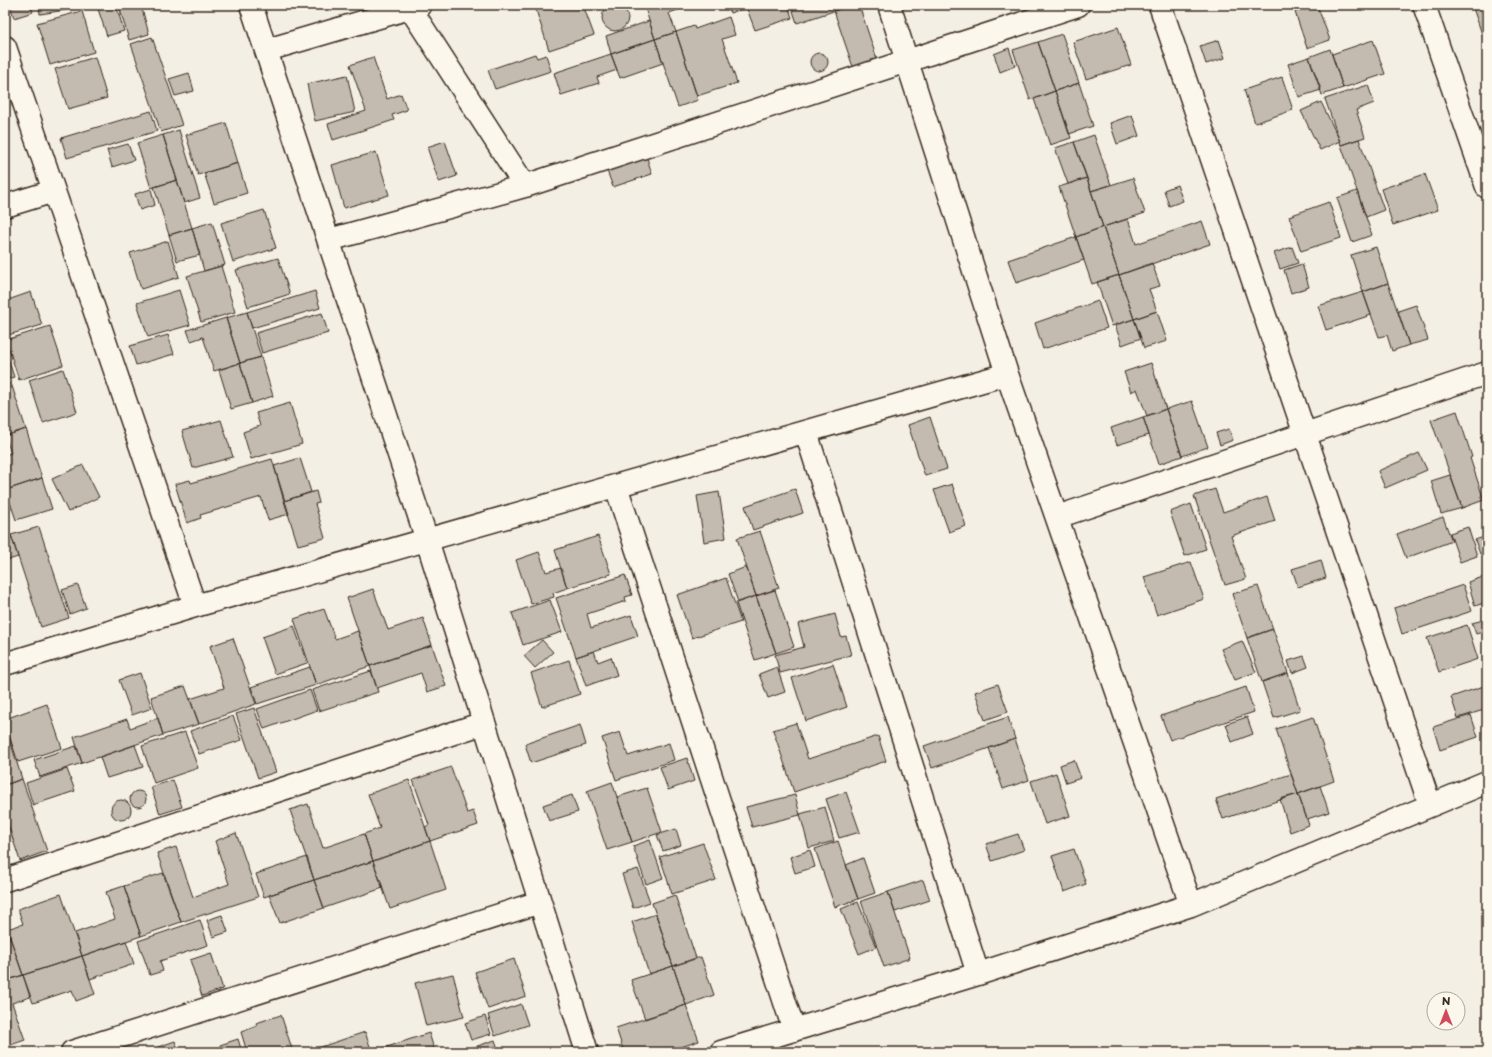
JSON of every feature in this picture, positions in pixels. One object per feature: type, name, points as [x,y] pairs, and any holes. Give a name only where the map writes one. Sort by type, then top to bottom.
[{"type":"street","points":[[252,5],[428,540],[587,1052]]},
{"type":"street","points":[[890,5],[1007,374],[1191,905]]},
{"type":"street","points":[[329,240],[525,186],[1078,5]]},
{"type":"street","points":[[1160,5],[1430,805]]},
{"type":"street","points":[[1424,5],[1487,187]]},
{"type":"street","points":[[267,50],[415,6],[525,186]]},
{"type":"street","points":[[5,47],[195,606]]},
{"type":"street","points":[[5,206],[54,192]]},
{"type":"street","points":[[1057,517],[1487,373]]},
{"type":"street","points":[[5,664],[195,606],[1007,374]]},
{"type":"street","points":[[806,432],[978,974]]},
{"type":"street","points":[[616,486],[794,1030]]},
{"type":"street","points":[[5,880],[484,723]]},
{"type":"street","points":[[721,1052],[978,974],[1191,905],[1487,782]]},
{"type":"street","points":[[72,1052],[540,902]]},
{"type":"building","points":[[10,5],[30,5],[33,12],[14,18]]},
{"type":"building","points":[[39,5],[78,5],[79,8],[40,14]]},
{"type":"building","points":[[116,5],[124,31],[107,36],[97,6]]},
{"type":"building","points":[[141,5],[149,34],[129,40],[119,6]]},
{"type":"building","points":[[551,5],[583,5],[594,35],[549,50],[536,10]]},
{"type":"building","points":[[615,5],[624,9],[628,18],[624,27],[615,31],[606,27],[602,18],[606,9]]},
{"type":"building","points":[[644,5],[692,5],[669,13],[676,32],[655,39]]},
{"type":"building","points":[[727,5],[755,5],[730,13]]},
{"type":"building","points":[[760,5],[788,5],[792,18],[755,30],[747,9]]},
{"type":"building","points":[[791,5],[852,5],[797,23]]},
{"type":"building","points":[[852,5],[859,5],[877,59],[853,67],[834,11]]},
{"type":"building","points":[[1317,5],[1330,40],[1307,48],[1295,12]]},
{"type":"building","points":[[1472,5],[1487,5],[1487,39],[1484,40]]},
{"type":"building","points":[[82,11],[94,52],[50,65],[37,23]]},
{"type":"building","points":[[729,17],[735,35],[722,39],[737,83],[697,96],[676,32],[694,26],[695,29]]},
{"type":"building","points":[[649,21],[655,39],[611,54],[606,36]]},
{"type":"building","points":[[1118,27],[1131,65],[1086,79],[1073,42]]},
{"type":"building","points":[[676,32],[698,100],[678,107],[655,39]]},
{"type":"building","points":[[1062,34],[1079,83],[1055,91],[1038,42]]},
{"type":"building","points":[[152,37],[182,125],[161,132],[131,44]]},
{"type":"building","points":[[655,39],[663,63],[620,78],[611,54]]},
{"type":"building","points":[[1219,40],[1225,58],[1206,64],[1200,46]]},
{"type":"building","points":[[1373,40],[1385,74],[1343,88],[1332,54]]},
{"type":"building","points":[[1038,42],[1055,91],[1030,100],[1013,50]]},
{"type":"building","points":[[1009,48],[1015,66],[1000,72],[994,54]]},
{"type":"building","points":[[1330,49],[1343,88],[1322,95],[1309,57]]},
{"type":"building","points":[[819,53],[825,56],[828,62],[825,68],[819,71],[813,68],[810,62],[813,56]]},
{"type":"building","points":[[535,54],[537,58],[546,55],[551,71],[495,89],[488,70]]},
{"type":"building","points":[[611,54],[617,70],[597,77],[599,83],[561,95],[554,73]]},
{"type":"building","points":[[95,57],[107,98],[68,109],[55,69]]},
{"type":"building","points":[[373,57],[387,99],[401,94],[407,110],[392,115],[394,120],[333,140],[328,124],[366,111],[350,65]]},
{"type":"building","points":[[1309,57],[1321,90],[1299,97],[1288,64]]},
{"type":"building","points":[[189,73],[194,91],[175,96],[169,79]]},
{"type":"building","points":[[347,75],[355,112],[315,121],[307,84]]},
{"type":"building","points":[[1282,77],[1293,110],[1255,123],[1244,90]]},
{"type":"building","points":[[1079,83],[1093,126],[1069,134],[1055,91]]},
{"type":"building","points":[[1368,85],[1374,103],[1356,110],[1365,137],[1341,145],[1325,99]]},
{"type":"building","points":[[1055,91],[1071,138],[1050,145],[1034,99]]},
{"type":"building","points":[[1321,102],[1340,141],[1320,150],[1301,111]]},
{"type":"building","points":[[151,111],[157,131],[67,158],[61,138]]},
{"type":"building","points":[[1132,115],[1139,136],[1117,144],[1110,123]]},
{"type":"building","points":[[226,123],[238,163],[198,175],[186,135]]},
{"type":"building","points":[[179,130],[200,198],[184,203],[163,135]]},
{"type":"building","points":[[163,135],[177,180],[151,188],[137,143]]},
{"type":"building","points":[[1094,135],[1111,185],[1091,191],[1074,142]]},
{"type":"building","points":[[1359,139],[1384,210],[1366,217],[1341,145]]},
{"type":"building","points":[[445,141],[457,176],[439,182],[427,147]]},
{"type":"building","points":[[1074,142],[1087,178],[1068,184],[1055,148]]},
{"type":"building","points":[[128,144],[134,160],[112,167],[107,150]]},
{"type":"building","points":[[376,152],[389,195],[344,208],[332,165]]},
{"type":"building","points":[[646,155],[652,174],[613,187],[606,168]]},
{"type":"building","points":[[238,163],[247,193],[214,203],[204,173]]},
{"type":"building","points":[[1425,174],[1438,210],[1393,225],[1381,189]]},
{"type":"building","points":[[1087,178],[1103,227],[1076,237],[1059,187]]},
{"type":"building","points":[[1133,178],[1145,213],[1103,227],[1091,191]]},
{"type":"building","points":[[177,180],[192,228],[169,235],[154,187]]},
{"type":"building","points":[[1177,185],[1183,201],[1169,206],[1164,190]]},
{"type":"building","points":[[151,189],[155,205],[140,210],[135,194]]},
{"type":"building","points":[[1357,191],[1372,235],[1352,242],[1337,198]]},
{"type":"building","points":[[1329,202],[1341,238],[1301,251],[1289,216]]},
{"type":"building","points":[[264,210],[276,248],[233,262],[221,223]]},
{"type":"building","points":[[1128,219],[1136,244],[1202,221],[1210,244],[1119,275],[1103,227]]},
{"type":"building","points":[[212,222],[225,265],[204,271],[192,228]]},
{"type":"building","points":[[1103,227],[1119,275],[1092,284],[1076,237]]},
{"type":"building","points":[[192,228],[200,255],[177,261],[169,235]]},
{"type":"building","points":[[1076,237],[1084,260],[1016,283],[1008,260]]},
{"type":"building","points":[[168,241],[179,277],[141,289],[130,253]]},
{"type":"building","points":[[1292,247],[1298,263],[1280,269],[1274,253]]},
{"type":"building","points":[[1376,247],[1388,283],[1363,292],[1351,255]]},
{"type":"building","points":[[278,258],[290,294],[248,307],[236,270]]},
{"type":"building","points":[[1152,263],[1160,286],[1149,289],[1157,311],[1134,319],[1119,275]]},
{"type":"building","points":[[1302,264],[1309,287],[1291,293],[1284,270]]},
{"type":"building","points":[[221,266],[235,312],[201,322],[187,276]]},
{"type":"building","points":[[1119,275],[1134,319],[1112,326],[1097,282]]},
{"type":"building","points":[[1388,283],[1409,345],[1392,351],[1387,335],[1379,337],[1363,292]]},
{"type":"building","points":[[179,290],[190,325],[148,337],[137,303]]},
{"type":"building","points":[[315,291],[320,308],[252,328],[247,312]]},
{"type":"building","points":[[31,292],[42,325],[5,336],[5,301]]},
{"type":"building","points":[[1363,292],[1371,315],[1326,330],[1318,306]]},
{"type":"building","points":[[1098,301],[1107,328],[1043,349],[1035,323]]},
{"type":"building","points":[[1416,305],[1428,340],[1409,345],[1398,311]]},
{"type":"building","points":[[1157,311],[1167,341],[1144,348],[1134,319]]},
{"type":"building","points":[[247,312],[261,357],[240,363],[226,318]]},
{"type":"building","points":[[322,313],[328,333],[262,353],[256,333]]},
{"type":"building","points":[[226,318],[240,363],[214,371],[203,337],[191,341],[187,330]]},
{"type":"building","points":[[1134,319],[1141,338],[1122,345],[1115,325]]},
{"type":"building","points":[[50,326],[63,365],[19,380],[6,340]]},
{"type":"building","points":[[168,335],[174,354],[136,365],[130,346]]},
{"type":"building","points":[[5,349],[14,377],[5,380]]},
{"type":"building","points":[[261,357],[273,396],[252,403],[240,363]]},
{"type":"building","points":[[240,363],[252,403],[231,409],[219,370]]},
{"type":"building","points":[[1151,363],[1166,409],[1147,416],[1137,389],[1131,392],[1124,372]]},
{"type":"building","points":[[63,369],[77,412],[43,423],[29,380]]},
{"type":"building","points":[[11,383],[26,429],[5,436],[5,385]]},
{"type":"building","points":[[1192,401],[1208,447],[1182,456],[1166,409]]},
{"type":"building","points":[[290,403],[302,444],[251,459],[243,432],[260,426],[256,413]]},
{"type":"building","points":[[1166,409],[1182,456],[1159,464],[1143,417]]},
{"type":"building","points":[[1457,411],[1472,457],[1470,458],[1484,500],[1462,508],[1431,420]]},
{"type":"building","points":[[930,417],[947,469],[925,476],[908,425]]},
{"type":"building","points":[[1143,417],[1149,435],[1117,445],[1111,428]]},
{"type":"building","points":[[221,420],[233,457],[193,468],[182,431]]},
{"type":"building","points":[[26,429],[42,478],[6,490],[5,455],[11,453],[5,436]]},
{"type":"building","points":[[1229,429],[1233,440],[1220,445],[1216,433]]},
{"type":"building","points":[[1487,433],[1487,452],[1486,453],[1480,436]]},
{"type":"building","points":[[1419,453],[1427,470],[1385,488],[1378,471]]},
{"type":"building","points":[[300,458],[311,492],[284,501],[274,466]]},
{"type":"building","points":[[272,459],[289,514],[268,520],[261,497],[200,515],[201,518],[187,523],[175,484],[190,480],[191,483]]},
{"type":"building","points":[[83,465],[99,497],[68,512],[52,479]]},
{"type":"building","points":[[1450,475],[1462,508],[1441,514],[1431,481]]},
{"type":"building","points":[[42,478],[52,509],[16,520],[6,490]]},
{"type":"building","points":[[952,484],[966,526],[949,532],[934,490]]},
{"type":"building","points":[[795,489],[803,513],[753,530],[745,506]]},
{"type":"building","points":[[1215,489],[1223,512],[1267,497],[1275,521],[1231,536],[1246,579],[1225,585],[1194,496]]},
{"type":"building","points":[[316,491],[319,503],[315,504],[325,538],[298,545],[284,501]]},
{"type":"building","points":[[719,492],[726,538],[704,542],[697,496]]},
{"type":"building","points":[[1191,504],[1206,549],[1185,556],[1170,512]]},
{"type":"building","points":[[1443,517],[1452,541],[1406,558],[1397,534]]},
{"type":"building","points":[[39,527],[69,618],[41,627],[11,535]]},
{"type":"building","points":[[1468,527],[1477,556],[1460,562],[1450,533]]},
{"type":"building","points":[[760,531],[779,588],[756,596],[737,538]]},
{"type":"building","points":[[11,535],[18,557],[5,561],[5,537]]},
{"type":"building","points":[[598,536],[611,574],[567,588],[555,550]]},
{"type":"building","points":[[1487,536],[1487,552],[1480,554],[1475,540]]},
{"type":"building","points":[[539,552],[546,572],[561,568],[567,588],[553,593],[554,597],[531,604],[516,560]]},
{"type":"building","points":[[1321,560],[1326,578],[1298,587],[1292,569]]},
{"type":"building","points":[[1191,562],[1204,599],[1157,615],[1144,577]]},
{"type":"building","points":[[746,567],[756,596],[738,602],[728,574]]},
{"type":"building","points":[[625,575],[632,595],[625,597],[626,601],[587,614],[591,628],[631,615],[638,636],[576,657],[556,598]]},
{"type":"building","points":[[1486,576],[1487,602],[1475,606],[1468,582]]},
{"type":"building","points":[[726,578],[741,622],[692,638],[677,595]]},
{"type":"building","points":[[78,585],[86,608],[70,614],[62,590]]},
{"type":"building","points":[[1463,585],[1472,611],[1402,634],[1394,608]]},
{"type":"building","points":[[1258,586],[1273,629],[1247,638],[1232,594]]},
{"type":"building","points":[[373,589],[388,630],[423,618],[432,645],[370,666],[347,598]]},
{"type":"building","points":[[775,590],[794,647],[776,653],[756,596]]},
{"type":"building","points":[[756,596],[776,653],[755,660],[736,603]]},
{"type":"building","points":[[550,600],[562,632],[523,645],[512,613]]},
{"type":"building","points":[[324,609],[335,639],[358,631],[370,666],[316,685],[294,619]]},
{"type":"building","points":[[835,614],[841,637],[846,636],[851,655],[780,673],[775,655],[804,647],[798,624]]},
{"type":"building","points":[[1483,620],[1486,631],[1476,634],[1472,623]]},
{"type":"building","points":[[1467,625],[1478,659],[1439,672],[1427,638]]},
{"type":"building","points":[[294,626],[307,663],[275,674],[262,637]]},
{"type":"building","points":[[1273,629],[1288,673],[1262,682],[1247,638]]},
{"type":"building","points":[[233,638],[256,704],[199,724],[190,699],[224,688],[210,646]]},
{"type":"building","points":[[542,640],[553,652],[535,668],[524,656]]},
{"type":"building","points":[[1242,641],[1256,672],[1235,680],[1221,649]]},
{"type":"building","points":[[432,645],[446,686],[427,692],[421,673],[377,688],[370,666]]},
{"type":"building","points":[[594,651],[598,662],[611,657],[617,675],[586,686],[576,657]]},
{"type":"building","points":[[1304,656],[1308,667],[1292,673],[1288,661]]},
{"type":"building","points":[[569,660],[580,694],[542,707],[531,673]]},
{"type":"building","points":[[833,664],[847,707],[806,721],[792,678]]},
{"type":"building","points":[[310,667],[316,685],[257,704],[251,687]]},
{"type":"building","points":[[777,667],[785,692],[768,698],[759,674]]},
{"type":"building","points":[[371,671],[378,692],[319,711],[312,690]]},
{"type":"building","points":[[140,673],[152,708],[132,715],[119,680]]},
{"type":"building","points":[[1288,673],[1300,710],[1274,718],[1262,682]]},
{"type":"building","points":[[998,684],[1008,712],[985,720],[975,692]]},
{"type":"building","points":[[1487,685],[1487,709],[1458,718],[1451,697]]},
{"type":"building","points":[[185,686],[199,724],[163,735],[151,697]]},
{"type":"building","points":[[1246,687],[1254,712],[1170,740],[1161,716]]},
{"type":"building","points":[[310,690],[317,710],[264,729],[257,709]]},
{"type":"building","points":[[47,704],[62,748],[18,762],[5,719]]},
{"type":"building","points":[[254,708],[276,772],[258,778],[236,714]]},
{"type":"building","points":[[1471,715],[1478,737],[1440,750],[1433,727]]},
{"type":"building","points":[[233,716],[242,740],[199,754],[190,731]]},
{"type":"building","points":[[1008,717],[1015,739],[932,768],[924,746]]},
{"type":"building","points":[[1247,717],[1253,734],[1232,742],[1226,724]]},
{"type":"building","points":[[1313,717],[1334,781],[1298,794],[1276,729]]},
{"type":"building","points":[[158,718],[163,735],[82,763],[74,737],[127,719],[130,728]]},
{"type":"building","points":[[796,723],[808,759],[878,736],[886,761],[794,792],[773,730]]},
{"type":"building","points":[[580,725],[586,745],[531,763],[525,744]]},
{"type":"building","points":[[185,732],[198,768],[154,783],[142,746]]},
{"type":"building","points":[[620,732],[628,756],[669,743],[674,760],[616,780],[602,738]]},
{"type":"building","points":[[8,734],[22,779],[5,785],[5,735]]},
{"type":"building","points":[[1015,739],[1029,780],[1003,789],[989,748]]},
{"type":"building","points":[[135,745],[143,767],[107,778],[100,757]]},
{"type":"building","points":[[76,746],[82,763],[40,777],[34,760]]},
{"type":"building","points":[[687,758],[694,781],[668,790],[660,767]]},
{"type":"building","points":[[1074,760],[1081,778],[1066,783],[1060,765]]},
{"type":"building","points":[[451,767],[467,813],[473,811],[478,825],[430,841],[425,827],[429,825],[413,780]]},
{"type":"building","points":[[67,769],[75,791],[33,805],[26,783]]},
{"type":"building","points":[[1056,773],[1070,816],[1045,824],[1031,781]]},
{"type":"building","points":[[1291,774],[1298,794],[1223,819],[1216,799]]},
{"type":"building","points":[[22,779],[47,851],[20,861],[5,815],[5,785]]},
{"type":"building","points":[[173,780],[182,807],[160,814],[151,787]]},
{"type":"building","points":[[409,780],[430,841],[373,861],[364,834],[380,828],[368,794]]},
{"type":"building","points":[[612,782],[632,842],[607,850],[587,791]]},
{"type":"building","points":[[1320,786],[1329,812],[1307,819],[1298,794]]},
{"type":"building","points":[[647,788],[662,832],[632,842],[617,797]]},
{"type":"building","points":[[135,791],[141,791],[146,796],[144,805],[141,807],[135,807],[130,802],[130,796]]},
{"type":"building","points":[[846,792],[860,832],[839,838],[826,799]]},
{"type":"building","points":[[1298,794],[1309,825],[1290,832],[1280,799]]},
{"type":"building","points":[[572,795],[578,812],[549,821],[543,805]]},
{"type":"building","points":[[795,795],[800,815],[752,827],[746,807]]},
{"type":"building","points":[[121,800],[128,803],[131,810],[128,817],[121,820],[114,817],[111,810],[114,803]]},
{"type":"building","points":[[308,804],[323,848],[364,834],[373,861],[314,880],[290,810]]},
{"type":"building","points":[[825,807],[834,841],[809,848],[800,814]]},
{"type":"building","points":[[676,829],[681,845],[663,851],[657,835]]},
{"type":"building","points":[[236,833],[258,897],[181,922],[157,853],[176,847],[193,897],[229,884],[215,841]]},
{"type":"building","points":[[1018,834],[1024,850],[992,861],[986,844]]},
{"type":"building","points":[[650,840],[663,878],[646,884],[633,846]]},
{"type":"building","points":[[430,841],[446,890],[390,909],[373,861]]},
{"type":"building","points":[[838,841],[858,899],[835,907],[815,849]]},
{"type":"building","points":[[703,843],[716,880],[672,894],[660,857]]},
{"type":"building","points":[[1074,849],[1086,884],[1064,892],[1052,856]]},
{"type":"building","points":[[810,850],[815,867],[795,873],[790,857]]},
{"type":"building","points":[[307,857],[314,880],[264,897],[256,874]]},
{"type":"building","points":[[863,858],[875,893],[858,899],[846,865]]},
{"type":"building","points":[[373,861],[383,888],[324,908],[314,880]]},
{"type":"building","points":[[638,869],[650,902],[633,908],[622,874]]},
{"type":"building","points":[[163,873],[181,922],[141,936],[124,886]]},
{"type":"building","points":[[314,880],[324,908],[280,923],[269,895]]},
{"type":"building","points":[[923,880],[930,900],[895,912],[888,892]]},
{"type":"building","points":[[124,886],[141,936],[82,956],[75,933],[115,919],[106,892]]},
{"type":"building","points":[[888,892],[910,958],[884,967],[861,901]]},
{"type":"building","points":[[61,894],[82,956],[23,975],[7,929],[23,924],[18,909]]},
{"type":"building","points":[[675,895],[696,958],[673,966],[652,903]]},
{"type":"building","points":[[858,902],[876,947],[859,954],[841,909]]},
{"type":"building","points":[[656,914],[673,966],[649,974],[632,922]]},
{"type":"building","points":[[222,915],[228,932],[213,937],[207,920]]},
{"type":"building","points":[[200,920],[208,945],[160,961],[163,971],[150,975],[138,941]]},
{"type":"building","points":[[5,923],[23,975],[5,981]]},
{"type":"building","points":[[126,941],[134,964],[90,979],[82,956]]},
{"type":"building","points":[[211,953],[223,989],[202,996],[190,960]]},
{"type":"building","points":[[82,956],[95,994],[76,1001],[72,990],[33,1003],[23,975]]},
{"type":"building","points":[[701,957],[714,995],[686,1005],[673,966]]},
{"type":"building","points":[[514,959],[526,996],[488,1009],[475,972]]},
{"type":"building","points":[[673,966],[686,1005],[645,1019],[631,980]]},
{"type":"building","points":[[453,974],[464,1017],[426,1026],[415,983]]},
{"type":"building","points":[[23,975],[30,997],[12,1003],[25,1040],[5,1047],[5,981]]},
{"type":"building","points":[[521,1004],[528,1025],[495,1036],[488,1015]]},
{"type":"building","points":[[686,1005],[699,1041],[666,1052],[624,1052],[616,1028]]},
{"type":"building","points":[[281,1015],[293,1052],[247,1052],[241,1032],[257,1026],[256,1023]]},
{"type":"building","points":[[485,1016],[491,1034],[471,1040],[465,1023]]},
{"type":"building","points":[[365,1032],[372,1052],[319,1052],[318,1048]]},
{"type":"building","points":[[429,1033],[435,1052],[372,1052]]},
{"type":"building","points":[[238,1039],[242,1052],[222,1052],[220,1045]]},
{"type":"building","points":[[495,1040],[499,1052],[460,1052]]},
{"type":"building","points":[[175,1041],[179,1052],[160,1052],[158,1047]]}]
